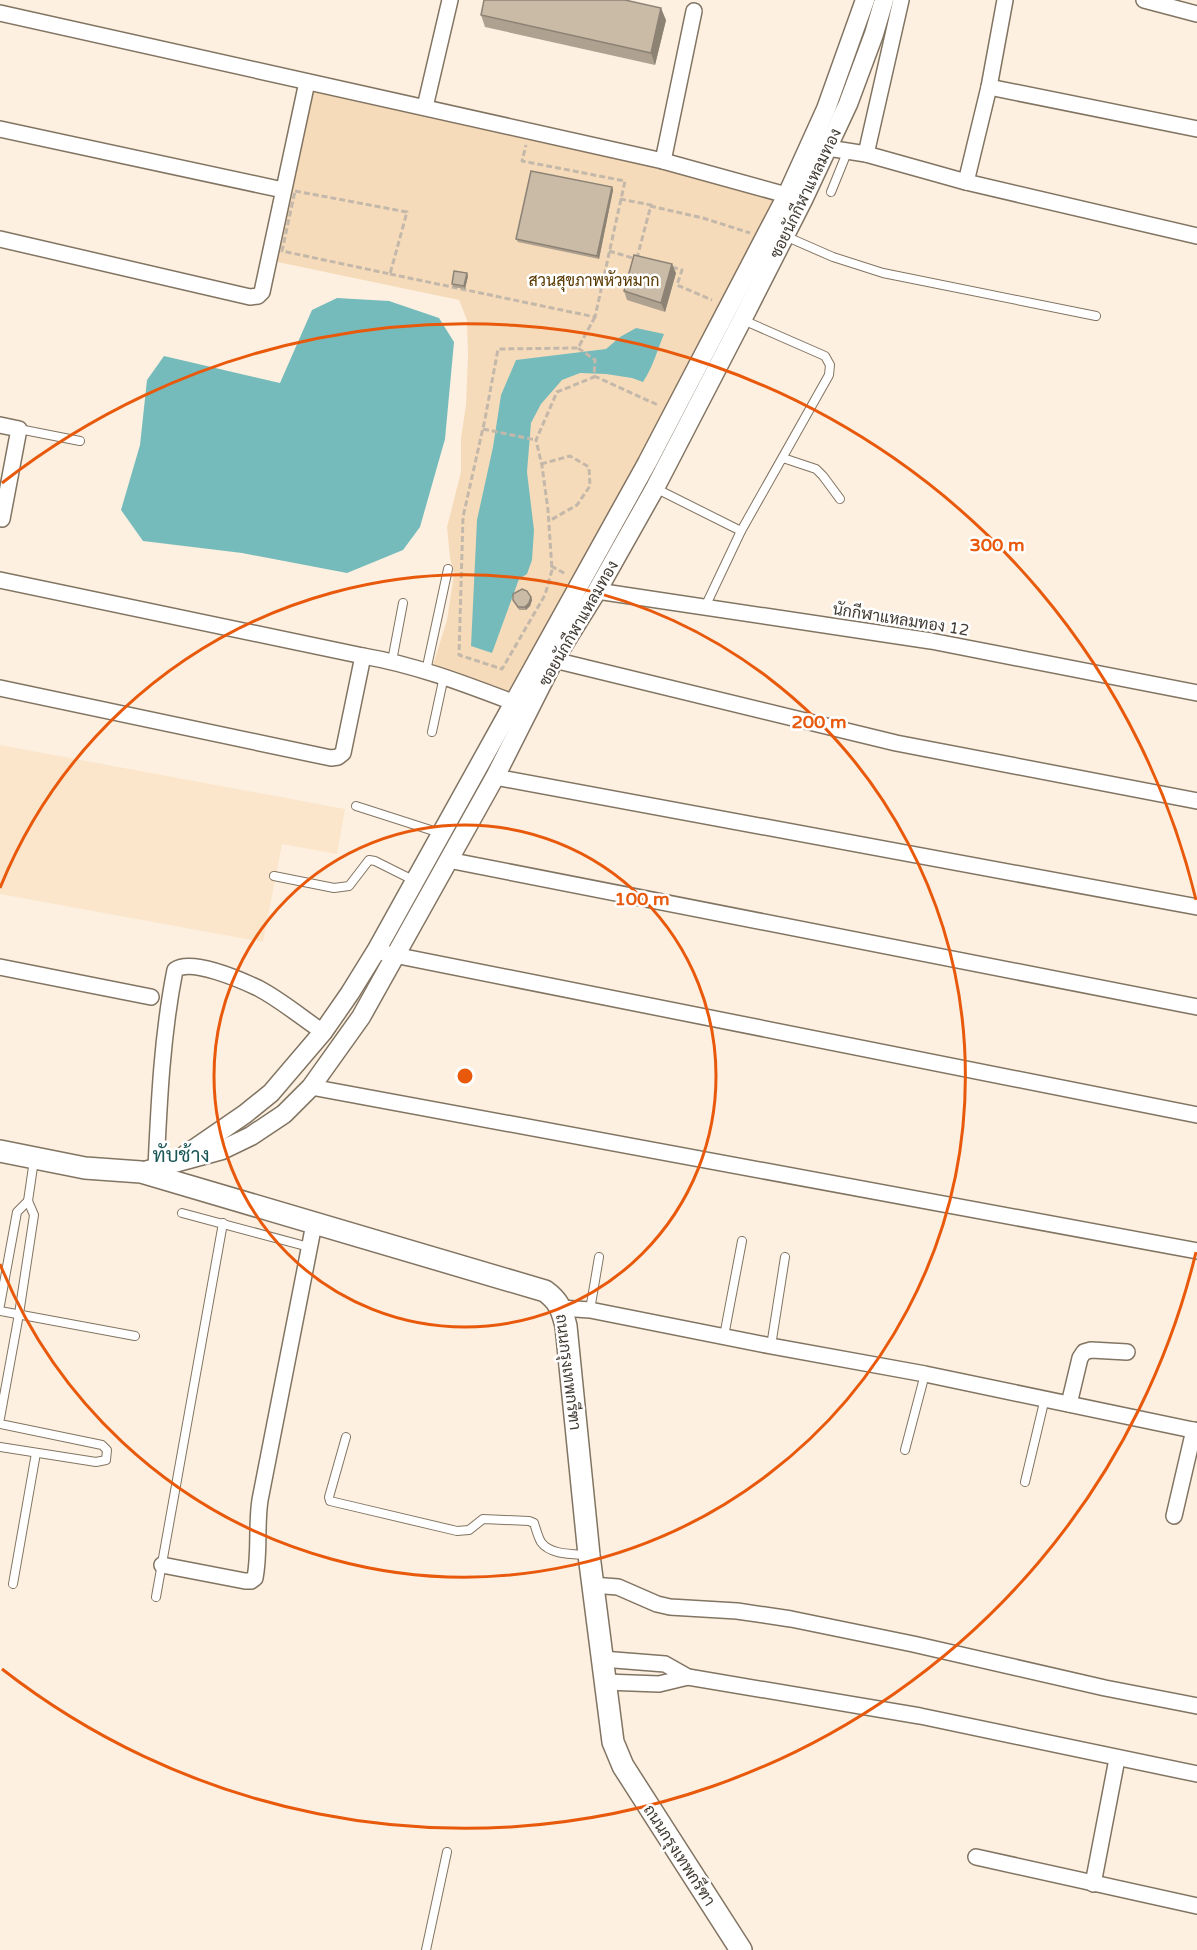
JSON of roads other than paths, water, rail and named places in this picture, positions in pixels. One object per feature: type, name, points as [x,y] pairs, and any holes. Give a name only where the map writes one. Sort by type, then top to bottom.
[{"type":"main road","name":"ถนนกรุงเทพกรีฑา","points":[[0,1151],[85,1168],[148,1170],[314,1224],[545,1291],[555,1299],[561,1308],[566,1326],[588,1555],[613,1742],[623,1766],[741,1950]]},
{"type":"street","points":[[425,107],[450,0]]},
{"type":"street","name":"ซอยนักกีฬาแหลมทอง","points":[[148,1170],[222,1150],[251,1136],[284,1114],[311,1087],[361,1017],[495,777],[554,660],[597,591],[655,489],[785,236],[795,198],[865,0]]},
{"type":"street","name":"ซอยนักกีฬาแหลมทอง","points":[[175,1163],[271,1093],[324,1032],[376,951],[674,412],[765,238],[828,148],[861,70],[884,0]]},
{"type":"street","points":[[866,154],[901,0]]},
{"type":"street","points":[[966,182],[989,87],[1005,0]]},
{"type":"street","points":[[1144,0],[1197,14]]},
{"type":"street","points":[[663,160],[694,11]]},
{"type":"street","points":[[0,13],[663,160],[795,198]]},
{"type":"street","points":[[0,239],[250,297],[258,296],[262,292],[308,82]]},
{"type":"street","points":[[989,87],[1197,129]]},
{"type":"street","points":[[0,129],[283,190]]},
{"type":"street","points":[[828,148],[866,154],[966,182],[1197,236]]},
{"type":"street","points":[[0,425],[20,429],[2,519]]},
{"type":"street","points":[[0,580],[363,657],[392,661],[444,676],[515,703]]},
{"type":"street","name":"นักกีฬาแหลมทอง 12","points":[[597,591],[931,641],[1197,693]]},
{"type":"street","points":[[0,688],[331,758],[343,753],[363,657]]},
{"type":"street","points":[[554,660],[896,743],[1197,801]]},
{"type":"street","points":[[495,777],[1197,907]]},
{"type":"street","points":[[448,860],[1197,1007]]},
{"type":"street","points":[[376,951],[1197,1115]]},
{"type":"street","points":[[148,1170],[158,1121],[170,998],[175,970],[184,966],[203,967],[258,988],[324,1032]]},
{"type":"street","points":[[0,967],[151,997]]},
{"type":"street","points":[[311,1087],[1197,1251]]},
{"type":"street","points":[[162,1565],[245,1581],[255,1578],[258,1544],[257,1516],[314,1224]]},
{"type":"street","points":[[561,1308],[590,1310],[925,1374],[1195,1430],[1174,1516]]},
{"type":"street","points":[[1069,1404],[1080,1358],[1084,1352],[1091,1350],[1127,1352]]},
{"type":"street","points":[[592,1585],[618,1587],[657,1604],[670,1607],[737,1611],[791,1619],[1197,1706]]},
{"type":"street","points":[[602,1659],[665,1664],[688,1677],[920,1716],[1197,1774]]},
{"type":"street","points":[[605,1682],[659,1684],[688,1677]]},
{"type":"street","points":[[1093,1884],[1117,1759]]},
{"type":"street","points":[[976,1857],[1197,1906]]},
{"type":"lane","points":[[831,192],[848,150]]},
{"type":"lane","points":[[785,236],[833,257],[883,273],[1096,316]]},
{"type":"lane","points":[[705,607],[741,531],[829,375],[830,365],[825,356],[742,320]]},
{"type":"lane","points":[[20,429],[80,441]]},
{"type":"lane","points":[[783,458],[816,469],[840,499]]},
{"type":"lane","points":[[655,489],[741,531]]},
{"type":"lane","points":[[426,671],[448,569]]},
{"type":"lane","points":[[392,661],[403,603]]},
{"type":"lane","points":[[432,732],[444,676]]},
{"type":"lane","points":[[356,806],[440,833]]},
{"type":"lane","points":[[274,876],[344,888],[349,886],[369,860],[415,881]]},
{"type":"lane","points":[[0,1418],[34,1215],[28,1201],[35,1158]]},
{"type":"lane","points":[[0,1305],[17,1212],[28,1201]]},
{"type":"lane","points":[[182,1213],[309,1247]]},
{"type":"lane","points":[[156,1597],[224,1223]]},
{"type":"lane","points":[[724,1336],[742,1241]]},
{"type":"lane","points":[[590,1310],[599,1257]]},
{"type":"lane","points":[[771,1346],[785,1257]]},
{"type":"lane","points":[[0,1311],[135,1336]]},
{"type":"lane","points":[[905,1450],[925,1374]]},
{"type":"lane","points":[[1025,1482],[1045,1398]]},
{"type":"lane","points":[[0,1424],[102,1445],[107,1450],[108,1456],[106,1460],[96,1462],[0,1447]]},
{"type":"lane","points":[[346,1437],[329,1497],[330,1501],[457,1531],[469,1530],[483,1519],[529,1521],[534,1523],[540,1540],[547,1548],[562,1553],[588,1555]]},
{"type":"lane","points":[[13,1584],[36,1453]]},
{"type":"lane","points":[[426,1950],[447,1852]]},
{"type":"water","points":[[337,298],[389,301],[439,318],[454,342],[445,439],[420,527],[403,550],[347,573],[242,553],[143,541],[121,510],[140,445],[147,380],[164,356],[280,383],[312,310]]},
{"type":"water","points":[[636,328],[664,334],[643,382],[606,374],[580,373],[562,380],[541,404],[531,423],[527,472],[534,530],[532,560],[527,574],[519,579],[492,653],[471,646],[477,520],[493,447],[501,395],[516,360],[606,349],[620,337]]},
{"type":"district","name":"ทับช้าง","points":[[181,1155]]},
{"type":"park label","name":"สวนสุขภาพหัวหมาก","points":[[594,280]]}]
